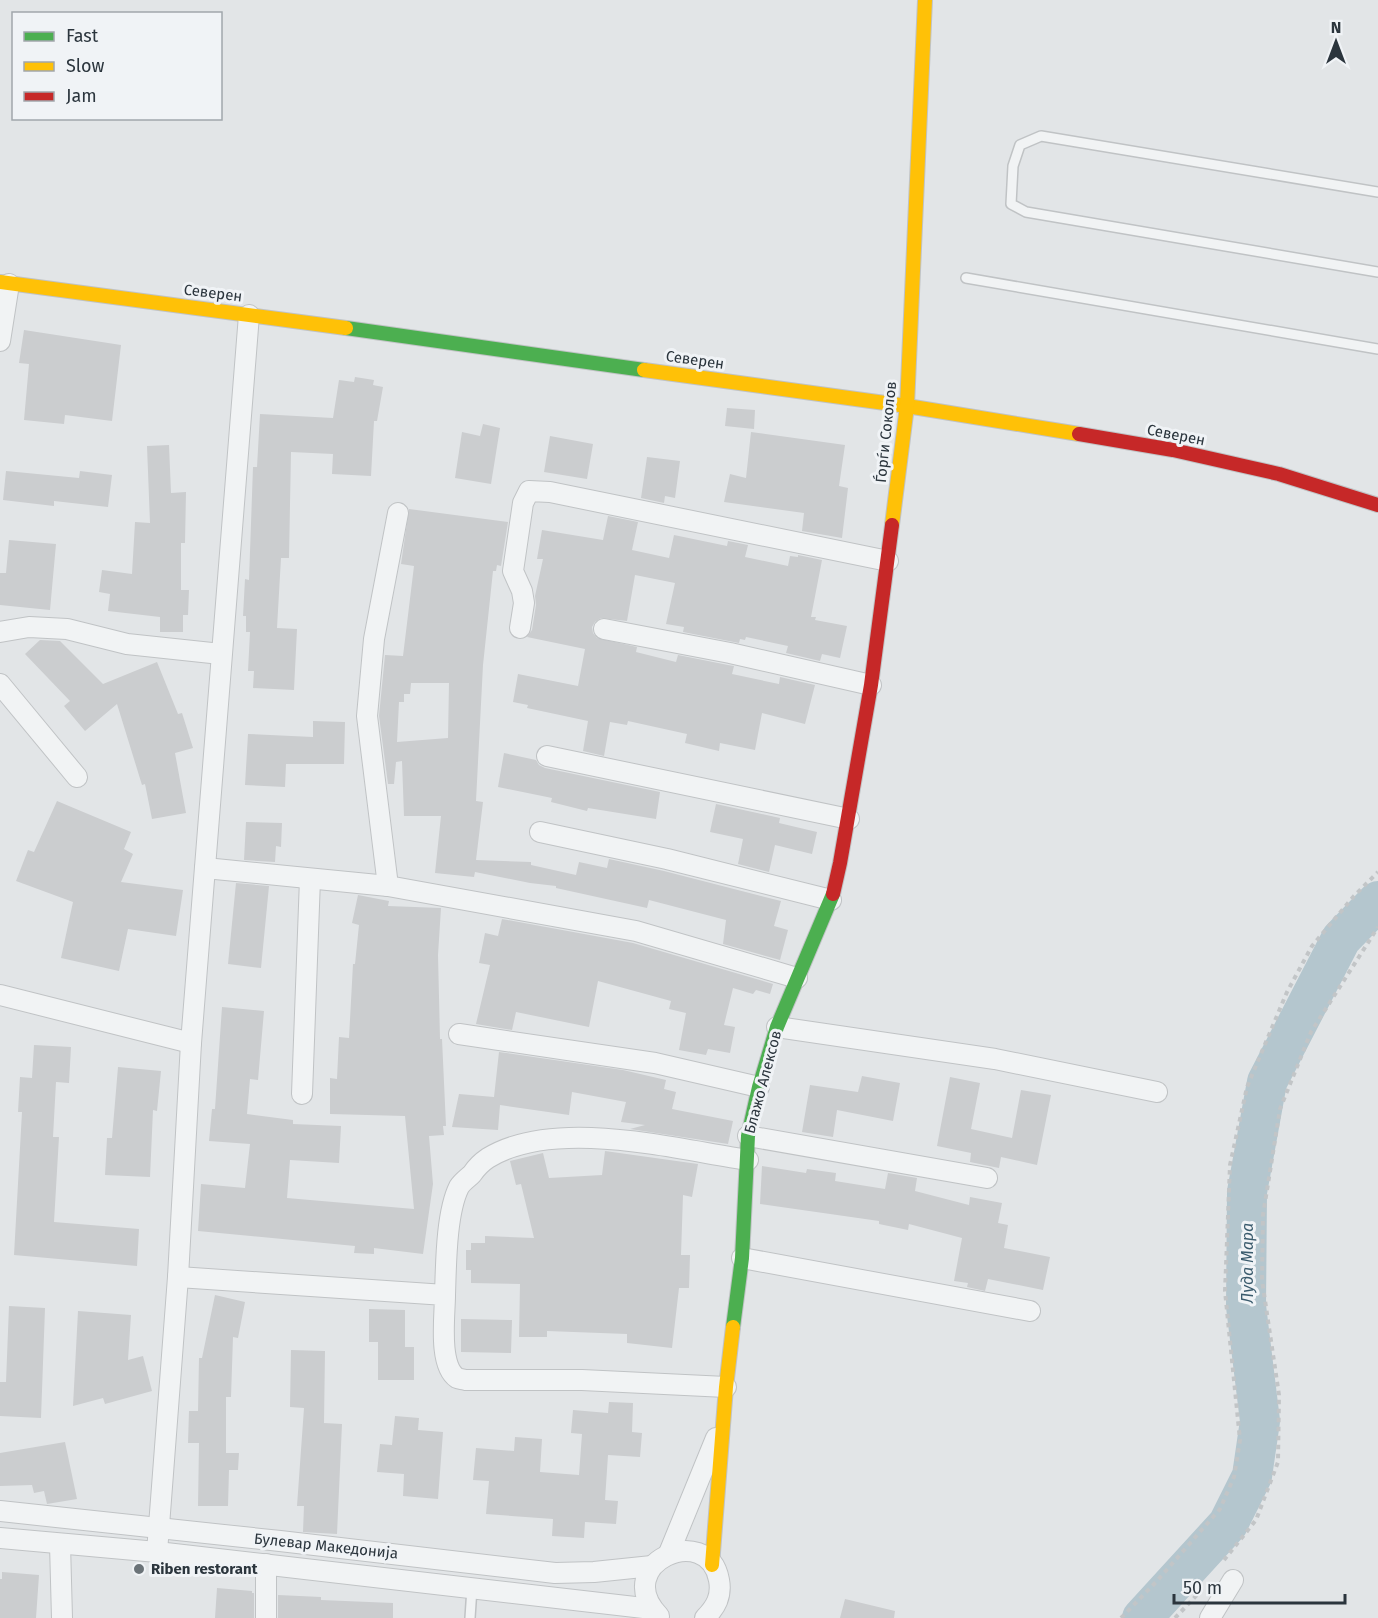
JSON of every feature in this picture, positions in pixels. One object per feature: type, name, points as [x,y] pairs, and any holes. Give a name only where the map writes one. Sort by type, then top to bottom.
[{"type":"street","name":"Ѓорѓи Соколов","points":[[840,864],[871,685],[907,406],[925,0]]},
{"type":"street","name":"Северен","points":[[5,283],[907,406],[1173,450],[1279,474],[1378,505]]},
{"type":"street","points":[[0,341],[5,283]]},
{"type":"street","points":[[157,1552],[178,1277],[191,1043],[249,315]]},
{"type":"street","points":[[520,628],[524,603],[522,591],[513,571],[523,503],[530,491],[550,492],[888,561]]},
{"type":"street","points":[[388,886],[367,716],[374,639],[398,513]]},
{"type":"street","points":[[0,632],[29,627],[68,629],[127,644],[221,654]]},
{"type":"street","points":[[604,629],[871,685]]},
{"type":"street","points":[[0,684],[78,777]]},
{"type":"street","points":[[547,756],[849,819]]},
{"type":"street","points":[[540,832],[667,859],[831,900]]},
{"type":"street","name":"Блажо Алексов","points":[[712,1565],[726,1387],[742,1258],[748,1136],[759,1087],[777,1027],[831,900],[840,864]]},
{"type":"street","points":[[205,868],[388,886],[636,932],[797,978]]},
{"type":"street","points":[[302,1094],[310,879]]},
{"type":"street","points":[[0,995],[191,1043]]},
{"type":"street","points":[[777,1027],[995,1059],[1157,1092]]},
{"type":"street","points":[[459,1034],[655,1063],[759,1087]]},
{"type":"street","points":[[748,1136],[987,1178]]},
{"type":"street","points":[[726,1387],[582,1380],[466,1380],[457,1378],[448,1367],[444,1353],[447,1242],[459,1187],[486,1159],[524,1143],[563,1137],[628,1142],[747,1160]]},
{"type":"street","points":[[742,1258],[1030,1311]]},
{"type":"street","points":[[178,1277],[445,1295]]},
{"type":"street","name":"Блажо Алексов","points":[[669,1553],[724,1419]]},
{"type":"street","name":"Булевар Македонија","points":[[0,1511],[280,1540],[555,1573],[594,1572],[652,1566]]},
{"type":"street","name":"Булевар Македонија","points":[[0,1539],[157,1552],[472,1588],[658,1616]]},
{"type":"street","points":[[60,1544],[62,1618]]},
{"type":"street","points":[[658,1616],[647,1598],[645,1587],[652,1566],[669,1553],[680,1551],[703,1556],[718,1575],[719,1599],[705,1618]]},
{"type":"street","points":[[266,1564],[266,1618]]},
{"type":"street","points":[[1210,1618],[1233,1580]]},
{"type":"lane","points":[[1378,192],[1041,136],[1020,146],[1013,166],[1011,204],[1026,212],[1378,272]]},
{"type":"lane","points":[[966,278],[1378,349]]},
{"type":"lane","points":[[470,1618],[472,1588]]},
{"type":"path","points":[[1121,1618],[1220,1509],[1233,1477],[1239,1440],[1225,1291],[1229,1176],[1247,1087],[1287,992],[1312,946],[1354,896],[1378,872]]},
{"type":"path","points":[[1222,1564],[1256,1520],[1278,1462],[1279,1395],[1262,1280],[1263,1215],[1280,1109],[1311,1032],[1378,927]]},
{"type":"path","points":[[1175,1618],[1201,1590]]},
{"type":"building","points":[[24,330],[121,345],[112,421],[65,415],[64,424],[24,420],[29,364],[19,363]]},
{"type":"building","points":[[355,377],[374,380],[373,385],[383,387],[377,421],[374,421],[371,476],[332,474],[333,454],[291,452],[289,558],[281,558],[277,628],[297,629],[294,690],[253,688],[254,671],[248,671],[250,632],[246,632],[246,616],[243,616],[245,579],[249,580],[253,467],[257,467],[260,414],[333,418],[339,380],[354,382]]},
{"type":"building","points":[[727,408],[755,410],[754,429],[725,426]]},
{"type":"building","points":[[483,424],[500,428],[491,484],[455,478],[462,432],[480,436]]},
{"type":"building","points":[[751,432],[845,445],[839,486],[848,488],[842,538],[802,531],[804,513],[724,502],[730,474],[746,478]]},
{"type":"building","points":[[550,436],[593,444],[587,479],[544,472]]},
{"type":"building","points":[[169,445],[171,493],[186,492],[185,543],[181,543],[181,590],[189,590],[188,615],[183,615],[183,632],[160,632],[160,617],[108,611],[110,594],[99,592],[102,570],[132,574],[135,522],[150,523],[147,446]]},
{"type":"building","points":[[647,457],[680,461],[675,498],[665,496],[664,503],[641,498]]},
{"type":"building","points":[[6,471],[79,478],[80,471],[112,475],[108,507],[54,501],[54,506],[3,500]]},
{"type":"building","points":[[409,509],[508,522],[501,566],[497,565],[496,571],[493,571],[483,665],[476,801],[483,802],[476,860],[531,862],[531,865],[576,875],[579,862],[607,868],[609,859],[781,901],[774,926],[788,930],[780,960],[723,944],[726,920],[649,900],[647,908],[556,888],[556,886],[475,872],[474,877],[435,873],[441,816],[404,816],[402,761],[396,762],[394,784],[388,784],[379,716],[385,655],[403,656],[414,566],[401,564]],"holes":[[[411,683],[449,683],[448,738],[397,742],[399,702],[404,702],[404,694],[410,694]]]},
{"type":"building","points":[[608,516],[638,522],[632,550],[669,558],[674,535],[727,546],[728,541],[748,545],[745,557],[788,566],[790,556],[798,557],[798,555],[822,560],[811,617],[816,617],[815,620],[847,626],[840,658],[822,654],[820,661],[786,653],[788,646],[746,637],[745,640],[740,639],[739,643],[683,632],[684,627],[666,624],[675,583],[635,575],[627,621],[601,618],[592,627],[597,638],[637,647],[636,652],[676,662],[678,655],[734,666],[732,674],[779,684],[780,677],[815,685],[805,724],[762,713],[755,750],[720,743],[719,751],[685,743],[687,734],[628,721],[627,725],[610,722],[604,756],[583,751],[588,721],[527,708],[528,705],[513,702],[518,674],[578,686],[585,649],[527,637],[532,630],[535,596],[543,559],[537,559],[542,530],[603,540]]},
{"type":"building","points":[[9,540],[56,544],[50,610],[0,605],[0,573],[6,573]]},
{"type":"building","points":[[40,640],[60,641],[103,684],[157,662],[178,714],[182,713],[193,748],[175,753],[186,813],[152,819],[145,784],[142,785],[117,704],[85,731],[64,706],[70,701],[25,654]]},
{"type":"building","points":[[313,721],[345,722],[344,764],[286,764],[285,787],[245,785],[248,734],[313,737]]},
{"type":"building","points":[[504,753],[536,760],[545,768],[660,792],[656,819],[588,808],[587,811],[551,802],[552,798],[498,787]]},
{"type":"building","points":[[57,801],[131,832],[124,849],[133,854],[121,882],[183,890],[176,936],[128,929],[119,971],[61,958],[73,902],[16,881],[28,850],[34,852]]},
{"type":"building","points":[[716,804],[780,818],[779,823],[817,832],[812,854],[775,845],[769,872],[738,864],[743,839],[710,832]]},
{"type":"building","points":[[246,822],[282,823],[281,847],[276,846],[275,862],[244,860]]},
{"type":"building","points":[[236,883],[269,886],[261,968],[228,964]]},
{"type":"building","points":[[358,895],[389,901],[388,906],[441,908],[438,955],[440,1039],[442,1039],[446,1126],[443,1126],[444,1135],[429,1136],[433,1184],[423,1254],[374,1248],[374,1254],[354,1253],[355,1246],[198,1231],[201,1184],[245,1188],[250,1144],[209,1141],[212,1109],[215,1109],[222,1007],[264,1011],[258,1080],[250,1079],[247,1114],[293,1120],[293,1124],[341,1126],[339,1163],[290,1160],[287,1198],[414,1209],[405,1116],[330,1114],[330,1078],[337,1079],[339,1037],[349,1038],[353,964],[355,964],[359,925],[352,923]]},
{"type":"building","points":[[502,919],[633,943],[773,984],[770,994],[756,990],[753,994],[733,988],[724,1025],[735,1027],[730,1053],[708,1049],[706,1055],[679,1050],[686,1013],[669,1009],[671,1001],[598,981],[589,1027],[516,1012],[512,1030],[476,1024],[490,965],[479,963],[485,933],[498,936]]},
{"type":"building","points":[[34,1045],[71,1047],[69,1083],[56,1082],[53,1137],[59,1137],[54,1222],[139,1229],[137,1266],[14,1255],[22,1112],[18,1112],[20,1077],[32,1078]]},
{"type":"building","points":[[499,1052],[623,1070],[666,1080],[664,1089],[676,1092],[672,1109],[733,1121],[728,1144],[630,1129],[645,1125],[621,1122],[626,1102],[572,1092],[569,1115],[500,1105],[498,1130],[452,1127],[459,1094],[494,1097]]},
{"type":"building","points":[[118,1067],[161,1071],[157,1111],[153,1110],[150,1177],[105,1175],[107,1138],[112,1138]]},
{"type":"building","points":[[862,1076],[900,1083],[893,1121],[837,1110],[833,1137],[802,1132],[810,1085],[858,1092]]},
{"type":"building","points":[[950,1077],[980,1083],[971,1129],[1012,1138],[1021,1090],[1051,1095],[1037,1165],[1001,1157],[999,1168],[970,1162],[971,1153],[937,1146]]},
{"type":"building","points":[[605,1151],[698,1164],[692,1197],[683,1195],[681,1255],[690,1255],[689,1288],[679,1288],[672,1348],[627,1343],[627,1334],[547,1331],[547,1337],[519,1337],[520,1284],[471,1283],[471,1270],[466,1270],[466,1250],[471,1250],[471,1243],[485,1243],[485,1236],[534,1238],[521,1184],[516,1185],[510,1161],[543,1153],[549,1178],[602,1175]]},
{"type":"building","points":[[762,1166],[806,1173],[807,1169],[836,1173],[835,1181],[885,1189],[888,1173],[917,1178],[915,1191],[969,1205],[970,1197],[1002,1203],[998,1223],[1008,1225],[1004,1248],[1050,1257],[1043,1290],[988,1279],[985,1291],[967,1287],[968,1283],[954,1281],[962,1238],[909,1224],[908,1230],[879,1224],[879,1221],[760,1204]]},
{"type":"building","points":[[215,1295],[245,1302],[238,1338],[233,1337],[231,1397],[226,1397],[226,1453],[239,1453],[238,1470],[229,1470],[228,1506],[198,1506],[199,1443],[188,1443],[189,1411],[198,1411],[199,1358],[202,1358]]},
{"type":"building","points":[[9,1306],[45,1308],[41,1418],[0,1416],[0,1382],[6,1382]]},
{"type":"building","points":[[369,1309],[405,1310],[405,1347],[414,1347],[414,1380],[378,1380],[378,1342],[369,1342]]},
{"type":"building","points":[[78,1311],[131,1315],[128,1360],[143,1356],[152,1391],[105,1404],[103,1398],[73,1406]]},
{"type":"building","points":[[461,1319],[512,1320],[511,1353],[461,1352]]},
{"type":"building","points":[[291,1350],[325,1351],[324,1423],[342,1424],[337,1534],[303,1532],[304,1506],[297,1506],[304,1408],[290,1407]]},
{"type":"building","points":[[609,1402],[633,1403],[632,1432],[642,1433],[640,1457],[608,1455],[605,1500],[618,1501],[616,1524],[585,1522],[584,1538],[552,1536],[553,1519],[486,1514],[489,1481],[473,1480],[476,1448],[514,1451],[515,1437],[542,1439],[540,1472],[579,1475],[582,1434],[571,1433],[573,1410],[608,1413]]},
{"type":"building","points":[[395,1416],[419,1418],[418,1430],[443,1432],[438,1499],[403,1496],[404,1474],[377,1472],[380,1444],[392,1445]]},
{"type":"building","points":[[65,1442],[77,1499],[47,1504],[44,1491],[34,1493],[32,1485],[0,1486],[0,1453]]},
{"type":"building","points":[[2,1572],[39,1575],[36,1618],[0,1618]]},
{"type":"building","points":[[217,1588],[252,1591],[254,1593],[254,1618],[215,1618]]},
{"type":"building","points":[[278,1595],[321,1597],[321,1600],[393,1603],[393,1618],[278,1618]]},
{"type":"building","points":[[845,1599],[895,1611],[894,1618],[840,1618]]},
{"type":"waterway","name":"Луда Мара","points":[[1142,1618],[1228,1524],[1252,1476],[1260,1421],[1246,1306],[1247,1192],[1267,1082],[1341,939],[1378,901]]},
{"type":"traffic: fast","points":[[346,328],[644,370]]},
{"type":"traffic: fast","points":[[733,1327],[742,1258],[748,1136],[759,1087],[777,1027],[833,894]]},
{"type":"traffic: slow","points":[[892,525],[907,406],[925,0]]},
{"type":"traffic: slow","points":[[0,282],[346,328]]},
{"type":"traffic: slow","points":[[644,370],[907,406],[1079,434]]},
{"type":"traffic: slow","points":[[712,1565],[733,1327]]},
{"type":"traffic: jam","points":[[1079,434],[1173,450],[1279,474],[1378,505]]},
{"type":"traffic: jam","points":[[833,894],[871,685],[892,525]]},
{"type":"place","name":"Riben restorant","points":[[139,1569]]}]
